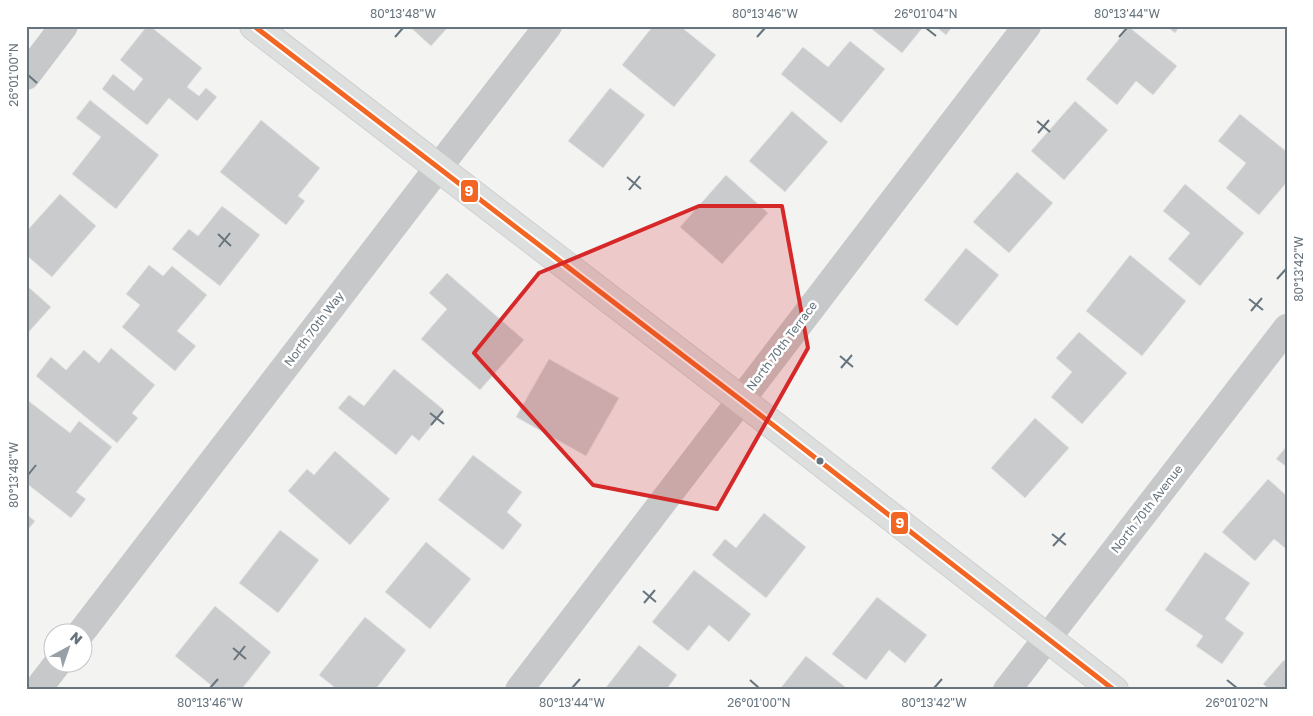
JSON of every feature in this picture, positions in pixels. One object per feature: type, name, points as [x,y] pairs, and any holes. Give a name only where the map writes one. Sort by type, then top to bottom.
[{"type":"street","points":[[26,76],[64,26]]},
{"type":"street","points":[[254,26],[741,400],[1114,690]]},
{"type":"street","name":"North 70th Way","points":[[88,624],[548,26]]},
{"type":"street","name":"North 70th Terrace","points":[[518,690],[1027,26]]},
{"type":"street","name":"North 70th Avenue","points":[[1007,690],[1287,328]]},
{"type":"street","points":[[37,690],[49,674]]},
{"type":"highlighted area","points":[[699,206],[782,206],[808,348],[717,509],[593,485],[474,353],[539,273]]},
{"type":"building","points":[[147,26],[150,26],[202,68],[187,87],[199,96],[206,88],[217,97],[197,121],[169,98],[147,125],[102,89],[113,74],[134,91],[143,79],[120,60]]},
{"type":"building","points":[[409,26],[449,26],[431,46]]},
{"type":"building","points":[[653,26],[680,26],[716,55],[674,107],[622,65]]},
{"type":"building","points":[[868,26],[924,26],[902,53]]},
{"type":"building","points":[[935,26],[953,26],[946,35]]},
{"type":"building","points":[[1166,26],[1180,26],[1175,33]]},
{"type":"building","points":[[1129,27],[1177,66],[1153,95],[1136,81],[1117,105],[1086,79]]},
{"type":"building","points":[[850,41],[885,69],[841,123],[781,74],[803,47],[828,67]]},
{"type":"building","points":[[610,88],[645,115],[603,168],[568,141]]},
{"type":"building","points":[[90,100],[159,155],[116,209],[72,174],[101,137],[76,118]]},
{"type":"building","points":[[1075,101],[1108,130],[1064,180],[1031,151]]},
{"type":"building","points":[[792,111],[828,142],[785,192],[749,161]]},
{"type":"building","points":[[1240,114],[1287,152],[1287,182],[1259,215],[1226,188],[1246,163],[1218,141]]},
{"type":"building","points":[[261,120],[320,168],[298,196],[305,201],[286,225],[220,172]]},
{"type":"building","points":[[1017,172],[1053,203],[1009,253],[973,222]]},
{"type":"building","points":[[726,175],[768,213],[722,264],[680,227]]},
{"type":"building","points":[[1185,184],[1244,233],[1200,286],[1168,259],[1190,233],[1163,211]]},
{"type":"building","points":[[60,194],[96,226],[52,277],[26,255],[26,232]]},
{"type":"building","points":[[222,206],[260,235],[220,286],[172,249],[189,229],[198,236]]},
{"type":"building","points":[[966,248],[999,275],[957,326],[924,300]]},
{"type":"building","points":[[1130,255],[1186,301],[1142,356],[1086,311]]},
{"type":"building","points":[[149,265],[163,276],[172,266],[207,295],[177,331],[196,346],[175,371],[122,327],[140,305],[126,294]]},
{"type":"building","points":[[447,273],[524,340],[480,390],[421,339],[447,309],[429,293]]},
{"type":"building","points":[[26,285],[51,307],[26,335]]},
{"type":"building","points":[[1079,332],[1127,373],[1082,424],[1051,397],[1072,372],[1056,358]]},
{"type":"building","points":[[111,348],[155,385],[132,413],[138,418],[117,443],[36,376],[51,357],[66,370],[84,350],[99,363]]},
{"type":"building","points":[[549,359],[619,398],[586,456],[516,417]]},
{"type":"building","points":[[394,369],[444,410],[419,441],[412,435],[396,455],[338,408],[349,395],[364,406]]},
{"type":"building","points":[[26,399],[70,433],[79,421],[112,447],[76,492],[86,499],[71,518],[26,483]]},
{"type":"building","points":[[1035,418],[1069,448],[1025,498],[991,468]]},
{"type":"building","points":[[1287,446],[1287,467],[1276,459]]},
{"type":"building","points":[[335,451],[390,499],[350,545],[288,491],[307,469],[314,475]]},
{"type":"building","points":[[473,455],[522,492],[507,512],[522,525],[503,550],[438,500]]},
{"type":"building","points":[[1268,479],[1287,496],[1287,546],[1285,548],[1274,539],[1255,561],[1222,532]]},
{"type":"building","points":[[764,513],[806,547],[766,598],[712,555],[725,539],[736,548]]},
{"type":"building","points":[[26,514],[35,521],[26,532]]},
{"type":"building","points":[[280,530],[319,560],[278,613],[239,583]]},
{"type":"building","points":[[426,542],[471,579],[430,629],[385,592]]},
{"type":"building","points":[[1205,552],[1250,583],[1225,619],[1244,633],[1222,664],[1196,646],[1203,636],[1165,610]]},
{"type":"building","points":[[694,570],[751,614],[729,642],[709,625],[688,651],[652,622]]},
{"type":"building","points":[[877,597],[927,635],[905,663],[889,650],[866,680],[832,654]]},
{"type":"building","points":[[215,606],[271,652],[241,690],[217,690],[175,656]]},
{"type":"building","points":[[365,617],[406,650],[375,690],[338,690],[319,675]]},
{"type":"building","points":[[639,645],[677,675],[666,690],[604,690]]},
{"type":"building","points":[[806,656],[849,690],[780,689]]},
{"type":"building","points":[[1284,660],[1287,662],[1287,690],[1270,690],[1263,684]]},
{"type":"transit line","name":"9","points":[[254,26],[741,400],[1114,690]]}]
